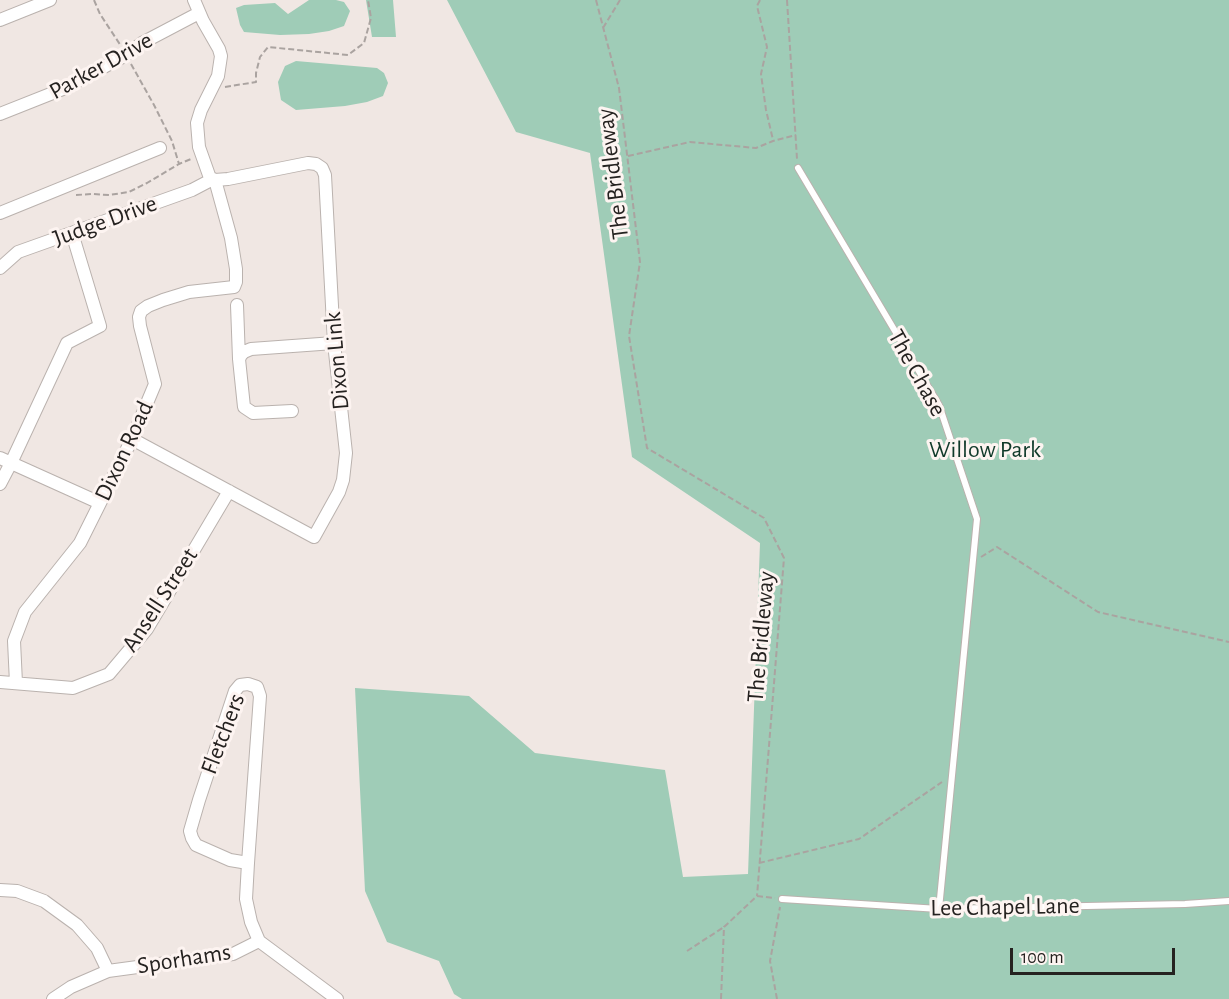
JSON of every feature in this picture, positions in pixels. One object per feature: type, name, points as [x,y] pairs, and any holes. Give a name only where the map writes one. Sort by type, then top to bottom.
[{"type":"street","points":[[0,20],[50,0]]},
{"type":"street","name":"Dixon Road","points":[[16,682],[14,641],[25,612],[80,543],[132,439],[155,384],[140,326],[141,311],[163,300],[189,292],[234,287],[236,269],[231,238],[214,180],[210,178],[202,154],[198,123],[201,110],[220,70],[221,56],[194,0]]},
{"type":"street","name":"Parker Drive","points":[[0,114],[63,89],[126,55],[142,43],[200,13]]},
{"type":"street","points":[[0,213],[160,148]]},
{"type":"street","name":"Dixon Link","points":[[132,439],[314,537],[339,492],[343,480],[346,453],[334,343],[325,175],[322,168],[308,163],[214,180]]},
{"type":"street","name":"Judge Drive","points":[[0,268],[18,252],[192,190],[214,180]]},
{"type":"street","points":[[0,484],[6,461],[67,343],[100,326],[72,233]]},
{"type":"street","points":[[237,305],[244,407],[246,410],[257,413],[292,411]]},
{"type":"street","points":[[239,359],[244,352],[251,349],[334,343]]},
{"type":"street","points":[[6,461],[100,503]]},
{"type":"street","name":"Ansell Street","points":[[0,682],[73,688],[109,674],[147,629],[229,491]]},
{"type":"street","name":"Fletchers","points":[[248,863],[230,860],[196,845],[190,831],[235,691],[240,685],[248,684],[257,687],[260,696],[246,899],[250,922],[259,941]]},
{"type":"street","points":[[0,890],[17,891],[44,901],[77,925],[97,948],[108,971]]},
{"type":"street","name":"Sporhams","points":[[53,999],[71,987],[108,971],[232,954],[259,941],[337,999]]},
{"type":"lane","name":"The Chase","points":[[798,168],[939,405],[977,519],[939,909]]},
{"type":"lane","name":"Lee Chapel Lane","points":[[782,899],[939,909],[1185,904],[1229,900]]},
{"type":"path","points":[[94,0],[154,105],[172,141],[179,164]]},
{"type":"path","points":[[212,88],[256,82],[260,57],[268,47],[348,55],[364,43],[371,18],[368,0]]},
{"type":"path","name":"The Bridleway","points":[[596,0],[619,88],[640,262],[629,336],[647,448],[764,518],[784,558],[757,896]]},
{"type":"path","points":[[603,28],[620,0]]},
{"type":"path","points":[[760,0],[757,6],[767,47],[760,74],[773,141]]},
{"type":"path","points":[[787,0],[798,168]]},
{"type":"path","points":[[627,156],[690,142],[756,148],[796,135]]},
{"type":"path","points":[[73,196],[129,192],[202,154]]},
{"type":"path","points":[[973,562],[997,547],[1098,612],[1229,642]]},
{"type":"path","points":[[759,863],[859,839],[952,775]]},
{"type":"path","points":[[687,951],[724,927],[757,896],[782,899],[770,961],[777,999]]},
{"type":"path","points":[[721,999],[724,927]]},
{"type":"green space","points":[[309,0],[344,2],[350,11],[344,26],[309,34],[280,35],[244,32],[236,8],[244,5],[275,3],[288,14]]},
{"type":"green space","points":[[366,0],[393,0],[396,37],[372,37]]},
{"type":"green space","name":"Willow Park","points":[[447,0],[1229,0],[1229,999],[462,999],[454,994],[439,961],[387,942],[365,891],[355,688],[469,696],[535,753],[665,770],[683,877],[748,874],[760,543],[632,457],[590,153],[516,132]]},
{"type":"green space","points":[[296,61],[377,68],[384,73],[388,83],[383,96],[367,102],[296,110],[281,100],[278,82],[285,66]]}]
